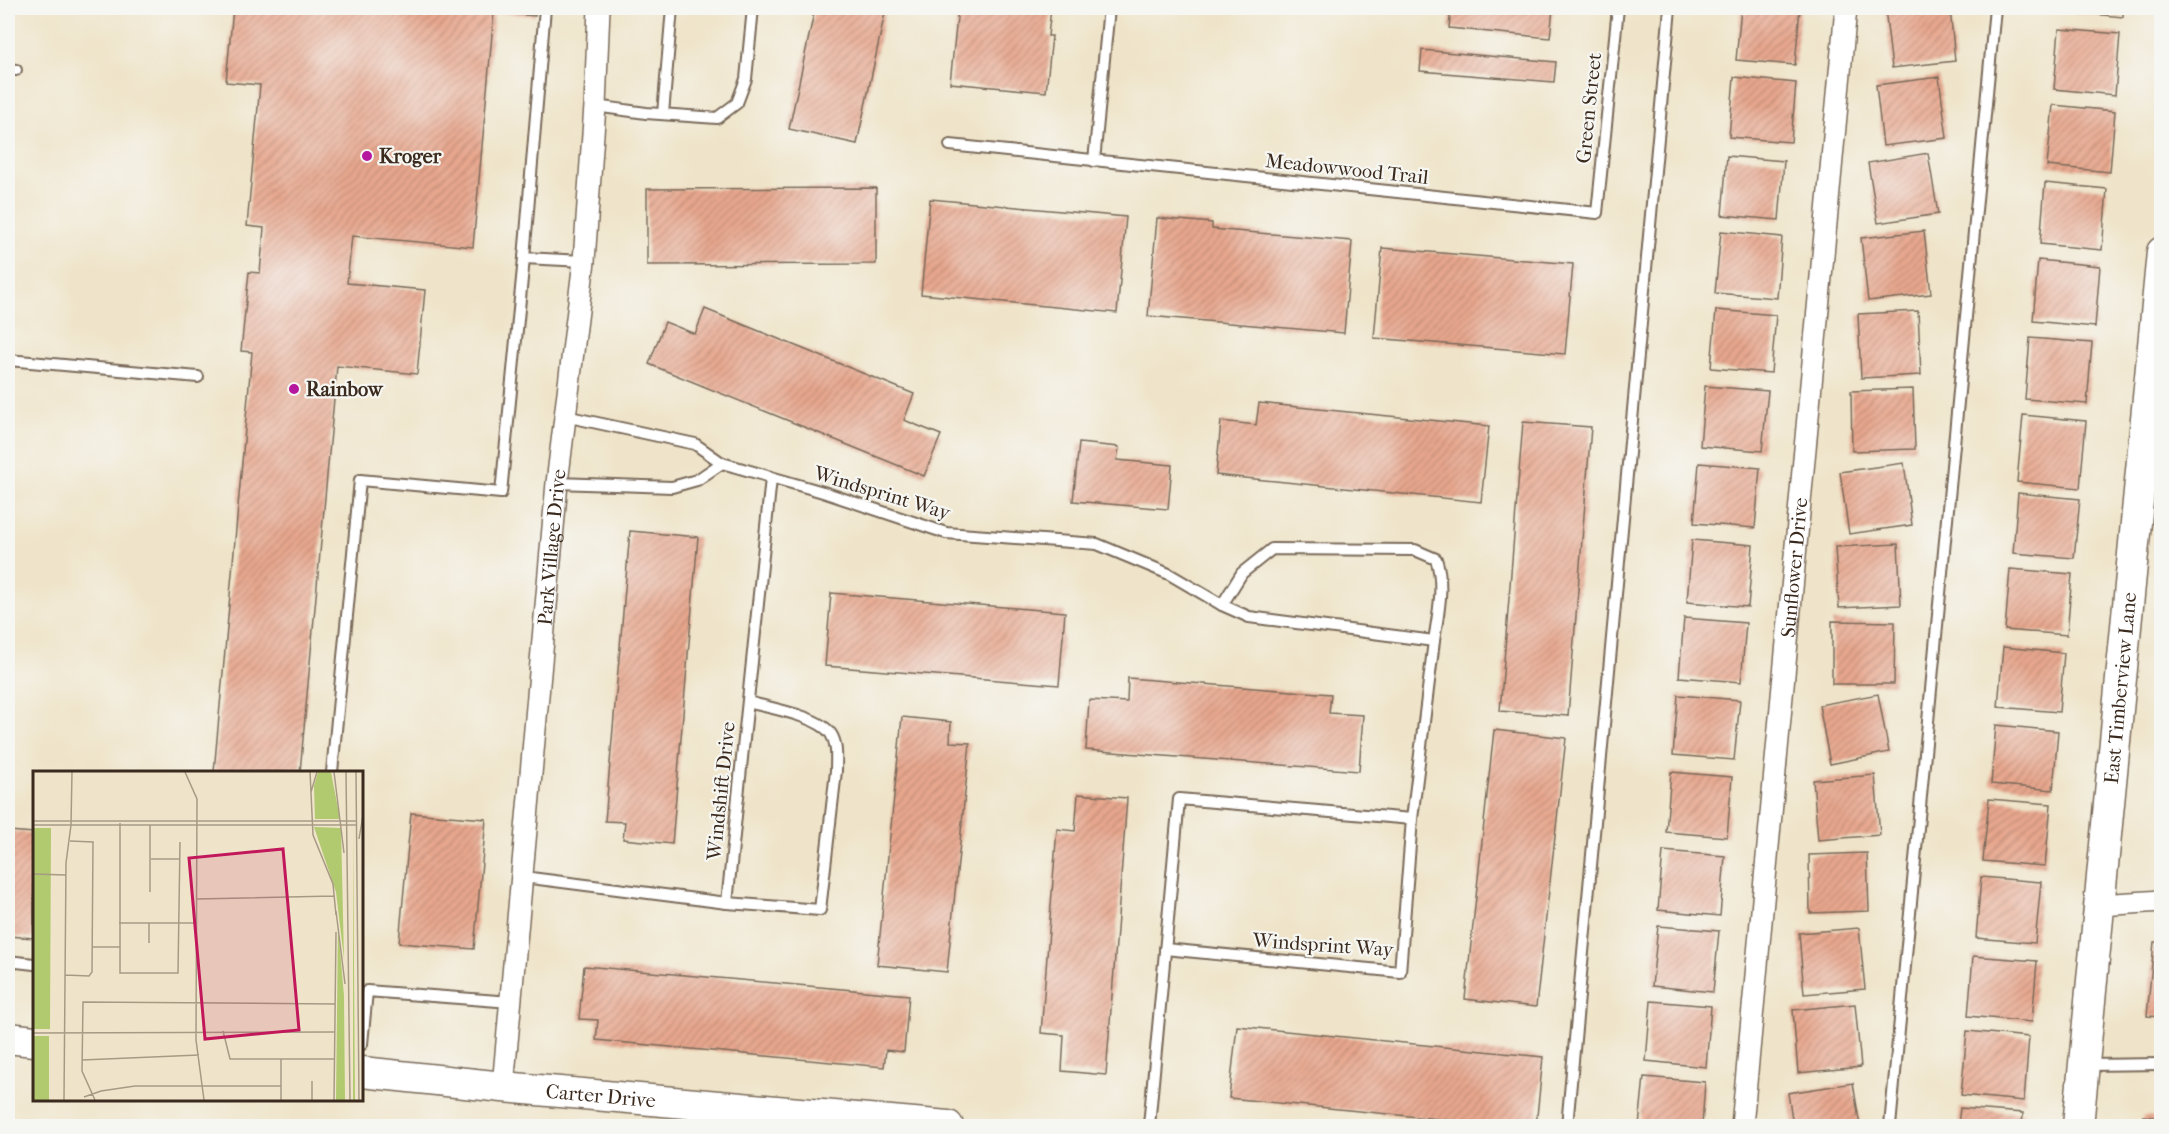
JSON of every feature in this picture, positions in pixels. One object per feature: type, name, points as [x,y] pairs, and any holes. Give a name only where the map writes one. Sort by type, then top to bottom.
[{"type":"street","name":"Park Village Drive","points":[[503,1087],[557,483],[584,261],[595,106],[598,8]]},
{"type":"street","name":"Sunflower Drive","points":[[1742,1126],[1846,8]]},
{"type":"street","name":"East Timberview Lane","points":[[2078,1126],[2162,252]]},
{"type":"street","points":[[2099,905],[2162,901]]},
{"type":"street","points":[[8,1038],[33,1041]]},
{"type":"street","name":"Carter Drive","points":[[363,1072],[788,1119],[948,1126]]},
{"type":"lane","points":[[332,771],[360,480],[501,493],[545,8]]},
{"type":"lane","points":[[663,114],[672,8]]},
{"type":"lane","points":[[595,106],[717,118],[737,103],[746,79],[753,8]]},
{"type":"lane","points":[[1094,160],[1110,8]]},
{"type":"lane","name":"Green Street","points":[[1597,213],[1618,8]]},
{"type":"lane","points":[[1567,1126],[1670,8]]},
{"type":"lane","points":[[1890,1126],[1995,8]]},
{"type":"lane","name":"Meadowwood Trail","points":[[950,145],[1597,213]]},
{"type":"lane","points":[[524,258],[584,261]]},
{"type":"lane","points":[[8,360],[198,377]]},
{"type":"lane","name":"Windsprint Way","points":[[565,416],[695,444],[722,463],[823,492],[946,533],[1097,544],[1169,574],[1222,605],[1250,617],[1434,641]]},
{"type":"lane","points":[[557,483],[672,487],[697,480],[722,463]]},
{"type":"lane","name":"Windshift Drive","points":[[728,903],[771,478]]},
{"type":"lane","name":"Windsprint Way","points":[[1165,949],[1400,972],[1412,819],[1440,604],[1441,573],[1436,559],[1415,550],[1272,549],[1242,573],[1222,605]]},
{"type":"lane","points":[[523,877],[728,903],[820,910],[837,750],[831,734],[815,722],[748,702]]},
{"type":"lane","points":[[1149,1126],[1179,800],[1412,819]]},
{"type":"lane","points":[[8,961],[33,964]]},
{"type":"lane","points":[[363,1033],[367,991],[511,1002]]},
{"type":"lane","points":[[2084,1065],[2162,1064]]},
{"type":"building","points":[[233,8],[536,8],[535,16],[494,12],[473,247],[352,236],[347,283],[425,290],[417,374],[337,366],[300,771],[214,771],[252,352],[241,351],[249,272],[260,273],[264,228],[247,226],[260,85],[226,82]]},
{"type":"building","points":[[815,8],[886,8],[857,144],[789,129]]},
{"type":"building","points":[[958,8],[1051,8],[1048,36],[1052,36],[1046,92],[950,83]]},
{"type":"building","points":[[1451,8],[1553,8],[1550,38],[1449,28]]},
{"type":"building","points":[[1741,8],[1800,8],[1795,65],[1736,60]]},
{"type":"building","points":[[1885,8],[1950,8],[1955,61],[1892,68]]},
{"type":"building","points":[[2061,8],[2123,8],[2123,17],[2061,11]]},
{"type":"building","points":[[2059,29],[2120,34],[2115,95],[2054,89]]},
{"type":"building","points":[[1422,50],[1556,62],[1554,82],[1420,71]]},
{"type":"building","points":[[1734,77],[1796,83],[1791,142],[1729,137]]},
{"type":"building","points":[[1939,77],[1947,138],[1883,146],[1876,85]]},
{"type":"building","points":[[2053,105],[2115,111],[2110,172],[2047,166]]},
{"type":"building","points":[[1928,153],[1938,214],[1878,223],[1868,163]]},
{"type":"building","points":[[1727,156],[1784,161],[1779,220],[1722,215]]},
{"type":"building","points":[[2045,183],[2107,189],[2102,250],[2040,244]]},
{"type":"building","points":[[876,188],[876,264],[647,265],[647,189]]},
{"type":"building","points":[[930,199],[1126,217],[1117,313],[921,294]]},
{"type":"building","points":[[1157,218],[1212,223],[1212,229],[1352,241],[1344,333],[1148,316]]},
{"type":"building","points":[[1721,231],[1782,237],[1777,298],[1715,293]]},
{"type":"building","points":[[1924,231],[1931,294],[1868,301],[1861,238]]},
{"type":"building","points":[[1382,248],[1573,264],[1565,354],[1374,338]]},
{"type":"building","points":[[2038,260],[2100,266],[2095,327],[2033,321]]},
{"type":"building","points":[[705,309],[914,394],[904,420],[941,435],[924,476],[649,364],[665,322],[695,334]]},
{"type":"building","points":[[1716,310],[1776,315],[1771,373],[1711,368]]},
{"type":"building","points":[[1918,311],[1921,375],[1861,378],[1858,314]]},
{"type":"building","points":[[2030,338],[2092,343],[2087,404],[2025,399]]},
{"type":"building","points":[[1705,386],[1768,391],[1762,451],[1700,446]]},
{"type":"building","points":[[1913,389],[1915,449],[1852,451],[1851,391]]},
{"type":"building","points":[[1259,403],[1489,426],[1481,502],[1216,475],[1221,421],[1256,425]]},
{"type":"building","points":[[2023,415],[2086,421],[2080,488],[2017,482]]},
{"type":"building","points":[[1523,422],[1591,427],[1568,716],[1500,711]]},
{"type":"building","points":[[1079,443],[1119,447],[1117,460],[1172,465],[1168,509],[1073,501]]},
{"type":"building","points":[[1699,463],[1760,468],[1755,528],[1694,523]]},
{"type":"building","points":[[1904,463],[1912,525],[1849,534],[1840,472]]},
{"type":"building","points":[[2018,493],[2080,499],[2074,558],[2013,553]]},
{"type":"building","points":[[630,531],[698,537],[672,844],[623,839],[625,822],[605,821]]},
{"type":"building","points":[[1692,540],[1753,545],[1748,607],[1687,602]]},
{"type":"building","points":[[1898,544],[1901,605],[1839,608],[1835,547]]},
{"type":"building","points":[[2010,569],[2072,574],[2067,635],[2005,630]]},
{"type":"building","points":[[831,593],[1065,612],[1059,685],[825,666]]},
{"type":"building","points":[[1684,618],[1746,623],[1741,682],[1679,677]]},
{"type":"building","points":[[1832,621],[1895,622],[1894,684],[1832,684]]},
{"type":"building","points":[[2003,647],[2064,653],[2059,712],[1998,707]]},
{"type":"building","points":[[1128,678],[1331,694],[1329,713],[1363,715],[1359,771],[1086,750],[1089,700],[1127,702]]},
{"type":"building","points":[[1878,694],[1889,752],[1830,764],[1819,705]]},
{"type":"building","points":[[1678,695],[1740,700],[1734,760],[1673,755]]},
{"type":"building","points":[[902,717],[951,722],[950,742],[970,743],[947,972],[877,965]]},
{"type":"building","points":[[1996,725],[2058,731],[2053,790],[1991,784]]},
{"type":"building","points":[[1494,730],[1566,738],[1536,1007],[1465,999]]},
{"type":"building","points":[[1671,772],[1732,777],[1727,837],[1666,832]]},
{"type":"building","points":[[1875,775],[1880,835],[1818,840],[1813,780]]},
{"type":"building","points":[[1078,794],[1127,798],[1106,1075],[1062,1071],[1064,1035],[1041,1033],[1057,829],[1075,831]]},
{"type":"building","points":[[1989,799],[2051,804],[2045,866],[1983,861]]},
{"type":"building","points":[[411,813],[486,819],[474,949],[399,943]]},
{"type":"building","points":[[8,831],[33,833],[33,938],[8,936]]},
{"type":"building","points":[[1663,851],[1725,856],[1720,916],[1658,910]]},
{"type":"building","points":[[1867,853],[1869,911],[1810,913],[1809,855]]},
{"type":"building","points":[[1981,877],[2041,882],[2035,943],[1976,938]]},
{"type":"building","points":[[1658,926],[1719,931],[1713,992],[1652,986]]},
{"type":"building","points":[[1859,928],[1865,989],[1804,994],[1799,933]]},
{"type":"building","points":[[2154,942],[2162,942],[2162,1017],[2147,1016]]},
{"type":"building","points":[[1973,956],[2037,961],[2032,1022],[1968,1016]]},
{"type":"building","points":[[584,966],[909,995],[904,1052],[886,1050],[884,1067],[596,1040],[598,1020],[579,1019]]},
{"type":"building","points":[[1651,1001],[1711,1006],[1706,1067],[1646,1061]]},
{"type":"building","points":[[1855,1004],[1861,1067],[1798,1073],[1793,1010]]},
{"type":"building","points":[[1237,1026],[1543,1057],[1536,1126],[1509,1126],[1229,1098]]},
{"type":"building","points":[[1967,1031],[2029,1037],[2024,1101],[1961,1095]]},
{"type":"building","points":[[1644,1077],[1705,1082],[1702,1126],[1639,1126]]},
{"type":"building","points":[[1853,1083],[1860,1126],[1793,1126],[1788,1093]]},
{"type":"building","points":[[1960,1108],[2023,1113],[2022,1126],[1958,1126]]},
{"type":"building","points":[[2143,1116],[2162,1118],[2162,1126],[2142,1126]]},
{"type":"place","name":"Kroger","points":[[367,156]]},
{"type":"place","name":"Rainbow","points":[[294,389]]}]
